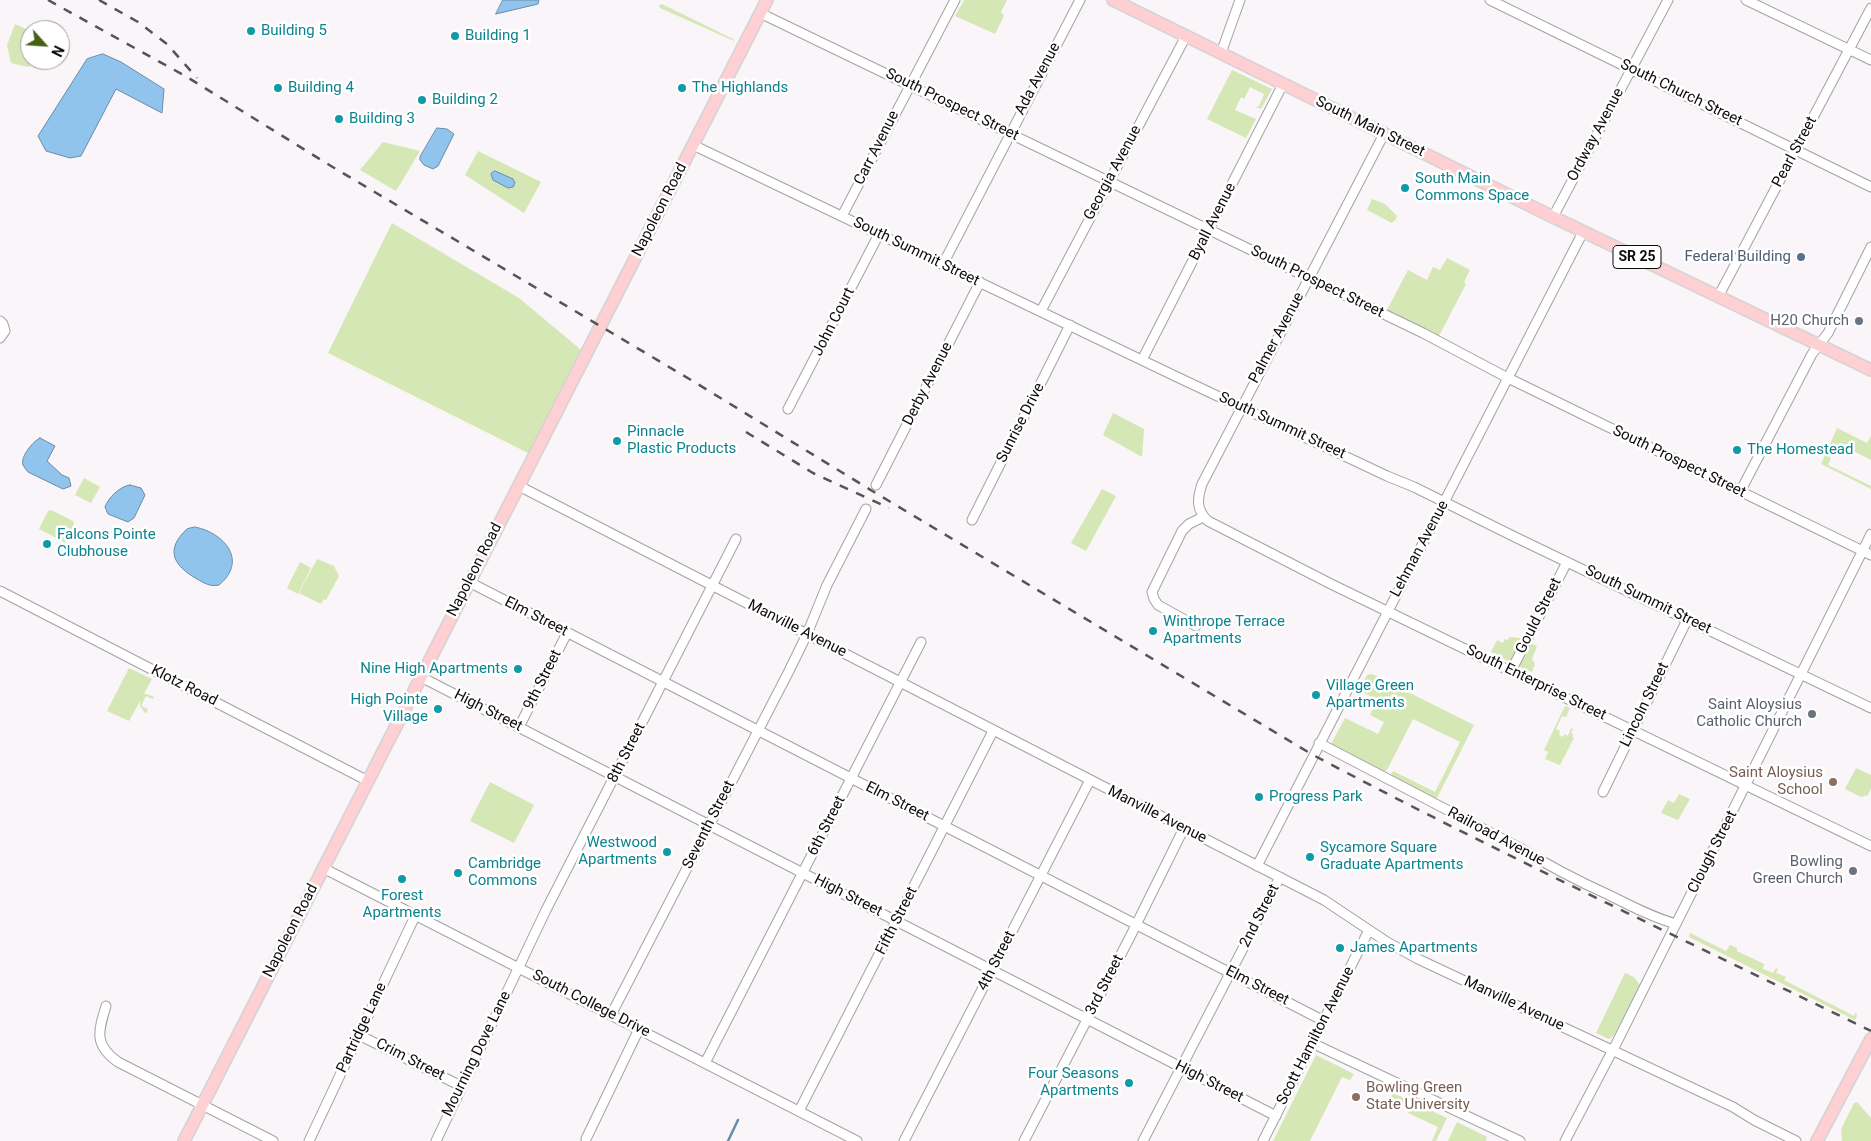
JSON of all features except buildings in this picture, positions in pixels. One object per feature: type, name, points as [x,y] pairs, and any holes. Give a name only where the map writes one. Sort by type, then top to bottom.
[{"type":"main road","name":"Napoleon Road","points":[[184,1141],[767,0]]},
{"type":"main road","name":"South Main Street","points":[[1113,0],[1552,217],[1871,370]]},
{"type":"main road","points":[[1817,1141],[1871,1039]]},
{"type":"street","name":"Carr Avenue","points":[[842,216],[955,0]]},
{"type":"street","name":"Ada Avenue","points":[[943,264],[1080,0]]},
{"type":"street","points":[[1221,53],[1240,0]]},
{"type":"street","name":"South Church Street","points":[[1490,0],[1871,186]]},
{"type":"street","name":"Ordway Avenue","points":[[1552,217],[1668,0]]},
{"type":"street","points":[[1746,0],[1871,60]]},
{"type":"street","name":"Pearl Street","points":[[1718,296],[1871,8]]},
{"type":"street","name":"South Prospect Street","points":[[760,13],[1309,278],[1508,378],[1867,553]]},
{"type":"street","name":"Georgia Avenue","points":[[1041,312],[1186,36]]},
{"type":"street","name":"Byall Avenue","points":[[1142,360],[1283,84]]},
{"type":"street","name":"Palmer Avenue","points":[[1203,517],[1198,503],[1198,495],[1202,484],[1384,134]]},
{"type":"street","name":"South Summit Street","points":[[693,145],[1241,407],[1445,502],[1871,708]]},
{"type":"street","name":"Lehman Avenue","points":[[1257,866],[1583,232]]},
{"type":"street","name":"John Court","points":[[788,410],[879,234]]},
{"type":"street","points":[[1740,492],[1812,354],[1828,333],[1871,247]]},
{"type":"street","name":"Derby Avenue","points":[[876,485],[980,282]]},
{"type":"street","points":[[0,321],[5,330],[0,338]]},
{"type":"street","name":"Sunrise Drive","points":[[972,520],[1070,325]]},
{"type":"street","name":"Manville Avenue","points":[[518,486],[1280,877],[1329,903],[1418,959],[1732,1107],[1796,1141]]},
{"type":"street","points":[[807,634],[827,585],[866,509]]},
{"type":"street","points":[[1196,626],[1158,605],[1152,592],[1182,531],[1188,524],[1203,517]]},
{"type":"street","name":"South Enterprise Street","points":[[1203,517],[1261,549],[1388,612],[1871,846]]},
{"type":"street","name":"Clough Street","points":[[1565,1141],[1613,1051],[1801,673],[1867,553],[1871,534]]},
{"type":"street","name":"8th Street","points":[[519,967],[736,539]]},
{"type":"street","name":"Gould Street","points":[[1511,671],[1567,562]]},
{"type":"street","name":"Elm Street","points":[[469,582],[1324,1021]]},
{"type":"street","name":"Klotz Road","points":[[0,591],[368,781]]},
{"type":"street","name":"Lincoln Street","points":[[1603,792],[1687,620]]},
{"type":"street","name":"9th Street","points":[[519,727],[567,632]]},
{"type":"street","name":"Seventh Street","points":[[611,1015],[807,634]]},
{"type":"street","name":"6th Street","points":[[705,1062],[921,642]]},
{"type":"street","name":"High Street","points":[[421,677],[1276,1116]]},
{"type":"street","name":"Fifth Street","points":[[799,1111],[994,731]]},
{"type":"street","name":"Railroad Avenue","points":[[1319,744],[1520,848],[1589,886],[1644,913],[1676,924]]},
{"type":"street","name":"4th Street","points":[[904,1141],[1090,780]]},
{"type":"street","name":"3rd Street","points":[[1024,1141],[1184,828]]},
{"type":"street","name":"South College Drive","points":[[324,868],[857,1141]]},
{"type":"street","name":"2nd Street","points":[[1143,1141],[1280,877]]},
{"type":"street","name":"Partridge Lane","points":[[309,1141],[416,914]]},
{"type":"street","name":"Scott Hamilton Avenue","points":[[1263,1141],[1370,930]]},
{"type":"street","name":"Mourning Dove Lane","points":[[436,1141],[519,967]]},
{"type":"street","points":[[106,1006],[99,1036],[101,1044],[108,1055],[118,1062],[273,1141]]},
{"type":"street","points":[[586,1139],[640,1029]]},
{"type":"street","name":"Crim Street","points":[[359,1035],[461,1086]]},
{"type":"street","points":[[1312,1043],[1520,1141]]},
{"type":"green space","points":[[964,0],[1007,0],[1001,12],[1004,16],[995,34],[955,16]]},
{"type":"green space","points":[[662,4],[734,41],[660,8],[659,5]]},
{"type":"green space","points":[[15,24],[20,26],[20,65],[11,63],[7,45]]},
{"type":"green space","points":[[1232,70],[1272,89],[1261,109],[1256,107],[1259,106],[1264,94],[1250,87],[1244,99],[1241,97],[1235,110],[1256,119],[1246,138],[1207,119]]},
{"type":"green space","points":[[383,142],[420,151],[396,191],[360,170]]},
{"type":"green space","points":[[478,151],[541,182],[524,213],[465,175]]},
{"type":"green space","points":[[1372,199],[1385,204],[1397,216],[1392,223],[1367,210]]},
{"type":"green space","points":[[392,223],[519,298],[586,354],[534,456],[328,353]]},
{"type":"green space","points":[[1447,258],[1470,270],[1464,282],[1466,284],[1439,336],[1387,310],[1408,270],[1427,280],[1433,267],[1440,270]]},
{"type":"green space","points":[[1113,413],[1144,429],[1142,457],[1103,435]]},
{"type":"green space","points":[[1837,428],[1867,443],[1871,436],[1871,460],[1839,444],[1835,451],[1831,449],[1828,456],[1831,458],[1828,465],[1871,486],[1871,489],[1821,464]]},
{"type":"green space","points":[[84,478],[100,487],[91,503],[75,495]]},
{"type":"green space","points":[[1102,489],[1116,496],[1086,551],[1071,543]]},
{"type":"green space","points":[[51,510],[73,521],[74,524],[63,546],[64,542],[39,529],[48,511]]},
{"type":"green space","points":[[317,559],[334,566],[339,576],[326,600],[324,599],[321,604],[299,593]]},
{"type":"green space","points":[[300,562],[311,568],[298,594],[287,588]]},
{"type":"green space","points":[[1509,637],[1523,640],[1510,662],[1491,652],[1497,640],[1503,643]]},
{"type":"green space","points":[[1528,642],[1537,646],[1532,659],[1535,664],[1532,672],[1518,666]]},
{"type":"green space","points":[[129,668],[152,679],[144,694],[154,697],[153,699],[146,696],[141,706],[148,709],[146,714],[140,706],[140,701],[129,721],[107,711]]},
{"type":"green space","points":[[1372,674],[1474,725],[1436,800],[1390,776],[1393,771],[1435,792],[1460,742],[1413,719],[1387,770],[1382,772],[1331,744],[1345,718],[1378,734],[1384,722],[1370,715],[1377,700],[1361,691],[1358,696],[1356,695],[1367,675]]},
{"type":"green space","points":[[1565,706],[1570,708],[1566,717],[1562,716],[1556,729],[1560,731],[1559,735],[1563,737],[1565,734],[1568,736],[1571,728],[1573,729],[1571,733],[1574,738],[1560,765],[1545,759],[1548,752],[1544,750]]},
{"type":"green space","points":[[1856,768],[1871,775],[1871,788],[1868,795],[1861,797],[1845,789]]},
{"type":"green space","points":[[490,782],[534,805],[514,843],[470,821]]},
{"type":"green space","points":[[1679,794],[1690,799],[1678,820],[1661,813],[1668,800],[1674,803]]},
{"type":"green space","points":[[1690,933],[1726,951],[1730,945],[1737,948],[1737,951],[1764,964],[1763,969],[1773,973],[1776,968],[1778,969],[1776,973],[1786,977],[1784,980],[1854,1016],[1856,1012],[1855,1020],[1689,937]]},
{"type":"green space","points":[[1625,973],[1634,977],[1640,985],[1614,1035],[1609,1039],[1596,1033]]},
{"type":"green space","points":[[1316,1055],[1354,1074],[1350,1080],[1342,1077],[1310,1141],[1273,1141]]},
{"type":"green space","points":[[1393,1093],[1447,1118],[1436,1141],[1432,1141],[1438,1127],[1408,1113],[1409,1109],[1392,1100]]},
{"type":"green space","points":[[1857,1102],[1871,1118],[1871,1141],[1842,1141],[1841,1129],[1854,1103]]},
{"type":"green space","points":[[1457,1122],[1487,1137],[1486,1141],[1448,1141]]},
{"type":"water","points":[[503,0],[539,0],[538,4],[496,14]]},
{"type":"water","points":[[103,54],[121,62],[164,89],[162,113],[116,89],[81,156],[70,158],[46,151],[38,136],[87,59]]},
{"type":"water","points":[[437,128],[447,129],[454,134],[438,166],[433,169],[424,165],[420,157]]},
{"type":"water","points":[[495,171],[513,179],[515,183],[513,187],[508,188],[493,180],[491,174]]},
{"type":"water","points":[[40,438],[55,446],[47,461],[62,475],[69,478],[71,486],[63,489],[28,472],[24,467],[23,458],[25,454]]},
{"type":"water","points":[[130,485],[141,488],[145,495],[134,518],[128,522],[108,514],[105,507],[115,493]]},
{"type":"water","points":[[195,527],[215,535],[229,549],[232,567],[228,576],[219,585],[207,584],[189,574],[182,569],[175,557],[174,551],[180,537],[187,529]]},
{"type":"waterway","points":[[728,1141],[738,1120]]},
{"type":"railway","points":[[48,0],[187,77],[331,166],[696,383],[1313,755],[1521,861],[1871,1031]]},
{"type":"railway","points":[[99,0],[138,22],[167,44],[197,78]]},
{"type":"railway","points":[[746,432],[813,473],[889,508]]},
{"type":"place","name":"Building 5","points":[[251,31]]},
{"type":"place","name":"Building 1","points":[[455,36]]},
{"type":"place","name":"Building 4","points":[[278,88]]},
{"type":"place","name":"The Highlands","points":[[682,88]]},
{"type":"place","name":"Building 2","points":[[422,100]]},
{"type":"place","name":"Building 3","points":[[339,119]]},
{"type":"place","name":"South Main Commons Space","points":[[1405,188]]},
{"type":"place","name":"Federal Building","points":[[1801,257]]},
{"type":"place","name":"H20 Church","points":[[1859,321]]},
{"type":"place","name":"Pinnacle Plastic Products","points":[[617,441]]},
{"type":"place","name":"The Homestead","points":[[1737,450]]},
{"type":"place","name":"Falcons Pointe Clubhouse","points":[[47,544]]},
{"type":"place","name":"Winthrope Terrace Apartments","points":[[1153,631]]},
{"type":"place","name":"Nine High Apartments","points":[[518,669]]},
{"type":"place","name":"Village Green Apartments","points":[[1316,695]]},
{"type":"place","name":"High Pointe Village","points":[[438,709]]},
{"type":"place","name":"Saint Aloysius Catholic Church","points":[[1812,714]]},
{"type":"place","name":"Saint Aloysius School","points":[[1833,782]]},
{"type":"place","name":"Progress Park","points":[[1259,797]]},
{"type":"place","name":"Westwood Apartments","points":[[667,852]]},
{"type":"place","name":"Sycamore Square Graduate Apartments","points":[[1310,857]]},
{"type":"place","name":"Bowling Green Church","points":[[1853,871]]},
{"type":"place","name":"Cambridge Commons","points":[[458,873]]},
{"type":"place","name":"Forest Apartments","points":[[402,879]]},
{"type":"place","name":"James Apartments","points":[[1340,948]]},
{"type":"place","name":"Four Seasons Apartments","points":[[1129,1083]]},
{"type":"place","name":"Bowling Green State University","points":[[1356,1097]]}]
